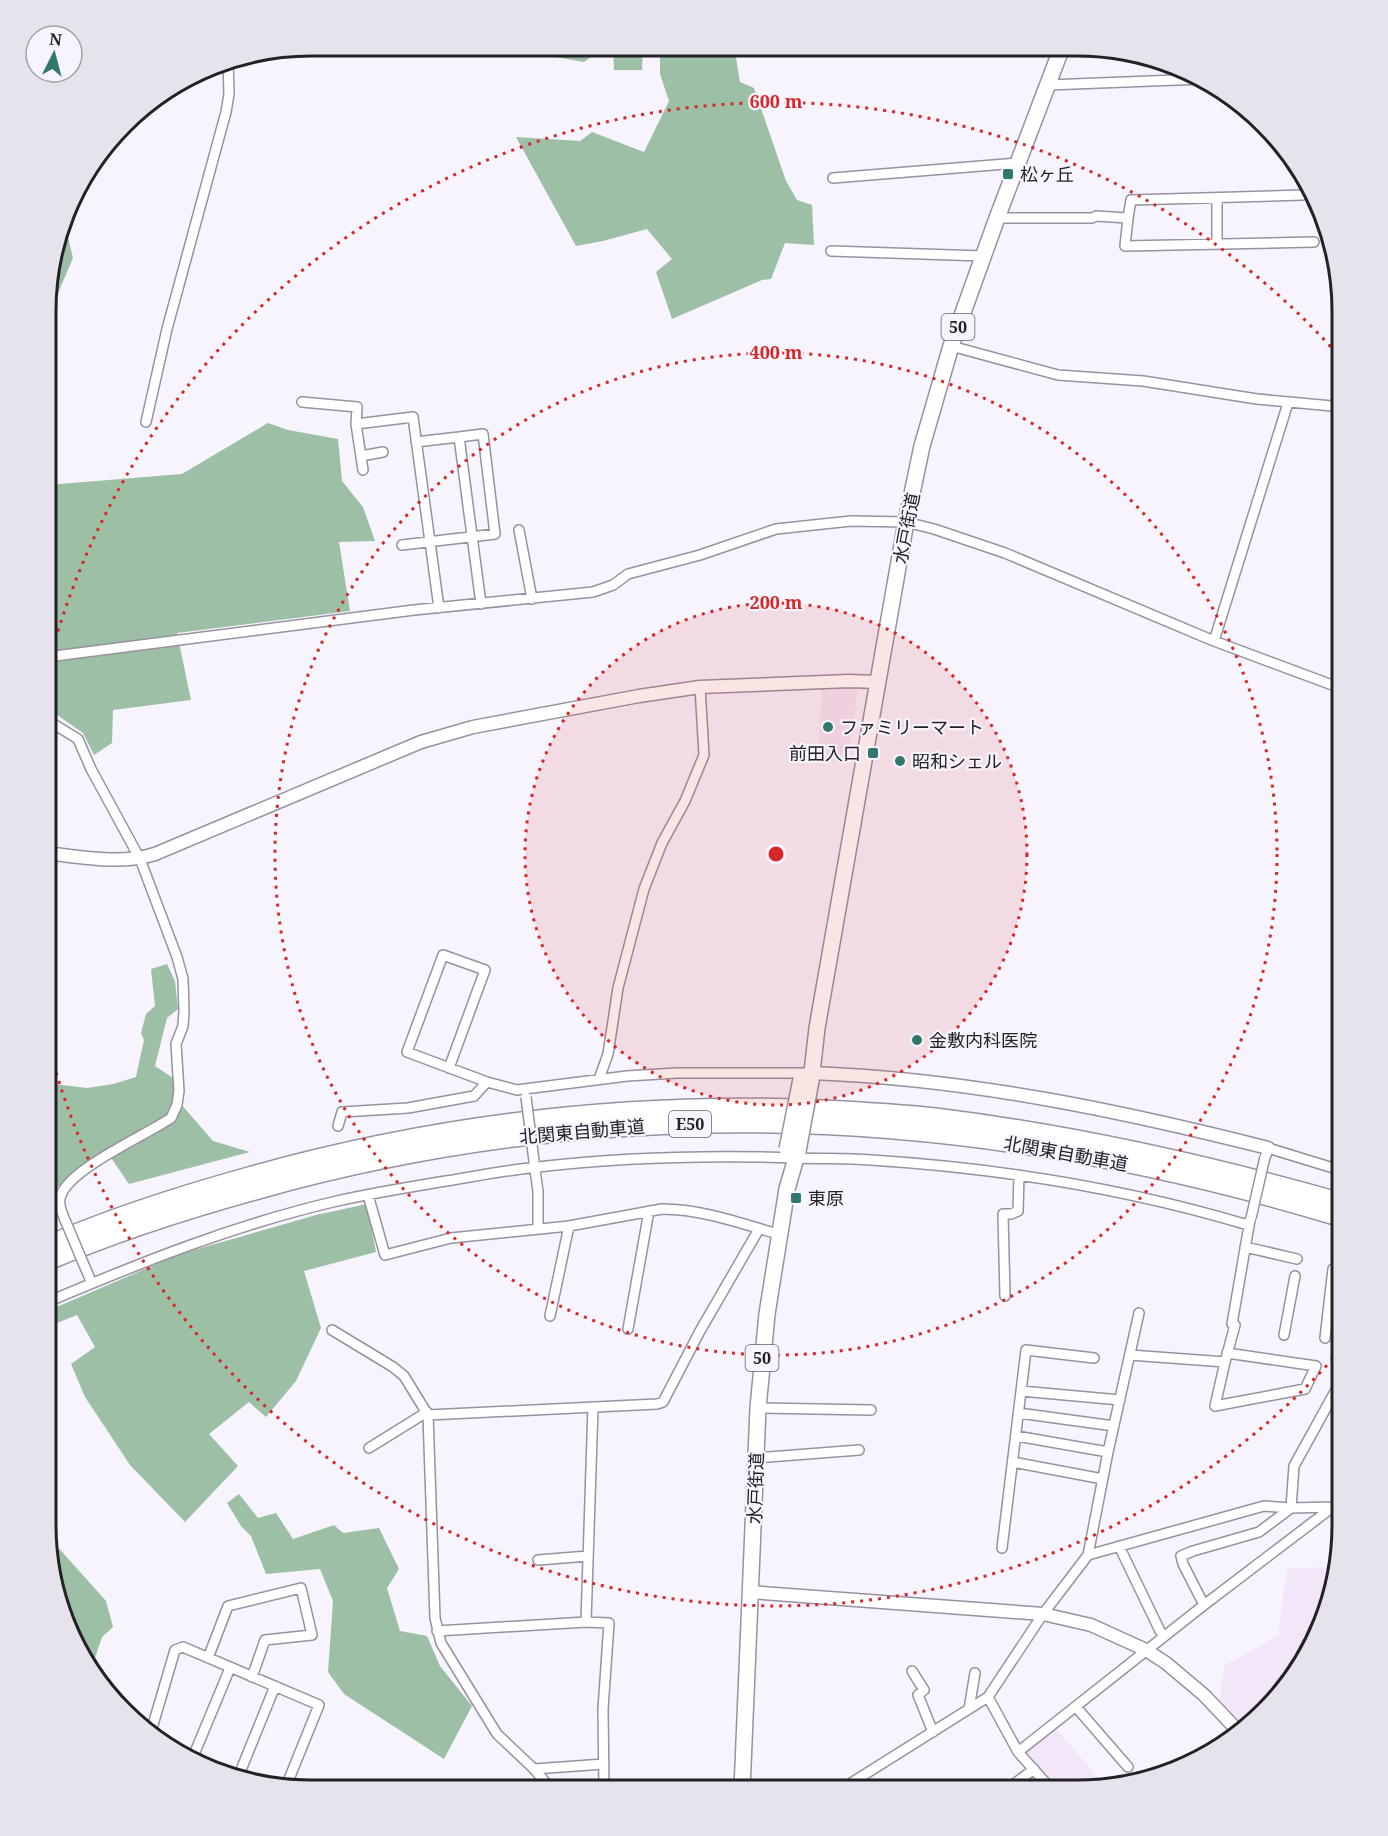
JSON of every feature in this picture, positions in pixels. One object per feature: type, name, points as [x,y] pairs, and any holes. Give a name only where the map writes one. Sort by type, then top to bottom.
[{"type":"highway","name":"北関東自動車道","points":[[55,1242],[134,1212],[210,1187],[379,1144],[507,1123],[666,1109],[760,1107],[852,1111],[948,1119],[1077,1138],[1245,1176],[1333,1200]]},
{"type":"highway","name":"北関東自動車道","points":[[55,1259],[140,1226],[215,1202],[310,1175],[383,1158],[510,1137],[584,1129],[666,1124],[758,1122],[853,1125],[1000,1140],[1137,1166],[1240,1190],[1333,1216]]},
{"type":"main road","name":"水戸街道","points":[[742,1780],[758,1408],[767,1314],[792,1154],[817,1028],[906,522],[922,446],[951,346],[1059,56]]},
{"type":"street","points":[[146,422],[167,328],[226,112],[229,94],[228,69]]},
{"type":"street","points":[[1048,85],[1185,80]]},
{"type":"street","points":[[833,178],[1018,163]]},
{"type":"street","points":[[1304,195],[1131,200],[1125,246],[1314,242]]},
{"type":"street","points":[[1217,198],[1217,244]]},
{"type":"street","points":[[997,218],[1092,218],[1096,216],[1128,218]]},
{"type":"street","points":[[831,251],[983,256]]},
{"type":"street","points":[[951,346],[1058,375],[1143,381],[1288,403],[1333,406]]},
{"type":"street","points":[[302,402],[357,407],[356,424],[363,470]]},
{"type":"street","points":[[1214,641],[1288,403]]},
{"type":"street","points":[[356,424],[413,417],[439,608]]},
{"type":"street","points":[[402,545],[495,534],[483,434],[416,442]]},
{"type":"street","points":[[459,437],[481,604]]},
{"type":"street","points":[[361,456],[383,452]]},
{"type":"street","points":[[55,656],[439,608],[594,592],[613,585],[628,574],[700,555],[776,529],[851,521],[906,522],[1005,553],[1214,641],[1333,685]]},
{"type":"street","points":[[519,530],[532,599]]},
{"type":"street","points":[[55,854],[100,859],[140,858],[155,854],[447,733],[628,698],[700,687],[849,681],[878,682]]},
{"type":"street","points":[[599,1079],[609,1054],[618,988],[644,889],[662,843],[685,801],[704,755],[700,687]]},
{"type":"street","points":[[55,725],[78,739],[91,769],[140,858],[167,928],[183,979],[183,1026],[176,1044],[179,1091],[177,1105],[171,1119],[75,1176],[62,1192],[58,1204],[91,1281]]},
{"type":"street","points":[[449,1068],[484,970],[443,955],[407,1052],[449,1068],[487,1082],[525,1093],[599,1079],[677,1073],[923,1081],[1027,1095],[1140,1116],[1333,1168]]},
{"type":"street","points":[[338,1126],[342,1112],[408,1108],[474,1096],[487,1082]]},
{"type":"street","points":[[525,1093],[538,1191],[538,1228]]},
{"type":"street","points":[[1130,1355],[1226,1357],[1316,1365],[1305,1389],[1215,1406],[1226,1357],[1234,1324],[1250,1221],[1267,1152]]},
{"type":"street","points":[[55,1298],[91,1281],[195,1242],[283,1215],[368,1195],[534,1164],[792,1154],[918,1163],[1019,1175],[1250,1221]]},
{"type":"street","points":[[1005,1296],[1003,1214],[1018,1211],[1019,1175]]},
{"type":"street","points":[[368,1195],[385,1255],[451,1238],[569,1226],[649,1210],[675,1209],[780,1235]]},
{"type":"street","points":[[628,1329],[649,1210]]},
{"type":"street","points":[[550,1316],[569,1226]]},
{"type":"street","points":[[369,1448],[428,1413],[663,1402],[700,1331],[759,1229]]},
{"type":"street","points":[[1245,1247],[1297,1259]]},
{"type":"street","points":[[1325,1338],[1333,1269]]},
{"type":"street","points":[[1284,1335],[1295,1276]]},
{"type":"street","points":[[856,1780],[988,1697],[1043,1614],[1088,1555],[1139,1313]]},
{"type":"street","points":[[332,1330],[404,1376],[428,1413],[437,1631],[441,1643],[497,1734],[543,1780]]},
{"type":"street","points":[[1002,1548],[1026,1350],[1094,1358]]},
{"type":"street","points":[[1021,1391],[1120,1400]]},
{"type":"street","points":[[1204,1605],[1181,1556],[1260,1532],[1291,1508],[1294,1466],[1333,1395]]},
{"type":"street","points":[[586,1622],[593,1407]]},
{"type":"street","points":[[758,1408],[871,1410]]},
{"type":"street","points":[[1019,1413],[1114,1426]]},
{"type":"street","points":[[1016,1436],[1108,1452]]},
{"type":"street","points":[[756,1458],[859,1450]]},
{"type":"street","points":[[1013,1462],[1103,1479]]},
{"type":"street","points":[[1088,1555],[1264,1506],[1332,1507]]},
{"type":"street","points":[[1018,1752],[1332,1507]]},
{"type":"street","points":[[1119,1546],[1164,1636]]},
{"type":"street","points":[[538,1560],[588,1556]]},
{"type":"street","points":[[208,1658],[228,1606],[301,1588],[312,1635],[265,1640],[252,1677]]},
{"type":"street","points":[[750,1592],[1043,1614],[1091,1625],[1146,1650],[1191,1682],[1234,1727]]},
{"type":"street","points":[[437,1631],[586,1622],[609,1623],[603,1709],[604,1780]]},
{"type":"street","points":[[153,1726],[175,1650],[183,1647],[319,1705],[289,1779]]},
{"type":"street","points":[[195,1752],[230,1668]]},
{"type":"street","points":[[912,1671],[924,1690],[918,1695],[933,1732]]},
{"type":"street","points":[[969,1709],[975,1672]]},
{"type":"street","points":[[240,1771],[275,1686]]},
{"type":"street","points":[[988,1697],[1018,1752],[1044,1780]]},
{"type":"street","points":[[1076,1707],[1128,1767]]},
{"type":"street","points":[[534,1769],[604,1764]]},
{"type":"street","points":[[1020,1780],[1034,1769]]},
{"type":"shaded area","points":[[821,689],[858,689],[848,761],[819,760]]},
{"type":"shaded area","points":[[1329,1567],[1324,1591],[1306,1638],[1280,1681],[1258,1706],[1240,1722],[1220,1700],[1224,1666],[1278,1635],[1287,1568]]},
{"type":"shaded area","points":[[1056,1728],[1099,1779],[1048,1780],[1025,1753]]},
{"type":"green space","points":[[550,56],[591,56],[584,62]]},
{"type":"green space","points":[[613,56],[643,56],[642,70],[614,70]]},
{"type":"green space","points":[[660,56],[736,56],[740,82],[754,88],[786,181],[797,200],[812,205],[814,245],[785,243],[771,279],[762,280],[672,319],[656,272],[672,259],[647,229],[576,246],[516,137],[580,141],[592,132],[644,152],[669,101],[660,74]]},
{"type":"green space","points":[[67,234],[73,258],[56,299],[60,261]]},
{"type":"green space","points":[[268,423],[288,430],[338,439],[342,481],[363,507],[375,541],[339,542],[350,611],[177,633],[191,700],[113,710],[112,743],[94,755],[83,733],[55,714],[55,484],[182,474]]},
{"type":"green space","points":[[167,964],[175,981],[178,1009],[167,1018],[155,1066],[173,1078],[173,1095],[213,1141],[250,1152],[129,1184],[107,1152],[73,1172],[55,1190],[55,1084],[87,1088],[136,1077],[144,1040],[141,1033],[146,1014],[155,1006],[151,969]]},
{"type":"green space","points":[[367,1204],[376,1252],[304,1271],[321,1328],[296,1381],[266,1417],[249,1402],[209,1434],[238,1466],[185,1522],[130,1465],[85,1397],[71,1364],[95,1347],[77,1315],[55,1324],[55,1308],[180,1254],[316,1215]]},
{"type":"green space","points":[[239,1494],[258,1518],[276,1513],[293,1539],[334,1525],[343,1533],[379,1528],[399,1569],[387,1588],[400,1631],[427,1636],[440,1666],[472,1706],[444,1759],[344,1694],[328,1672],[333,1601],[320,1569],[266,1574],[251,1536],[241,1526],[227,1503]]},
{"type":"green space","points":[[56,1546],[106,1601],[113,1627],[102,1637],[94,1660],[69,1607],[60,1575]]},
{"type":"place","name":"松ヶ丘","points":[[1008,174]]},
{"type":"place","name":"ファミリーマート","points":[[828,727]]},
{"type":"place","name":"前田入口","points":[[873,753]]},
{"type":"place","name":"昭和シェル","points":[[900,761]]},
{"type":"place","name":"金敷内科医院","points":[[917,1040]]},
{"type":"place","name":"東原","points":[[796,1198]]}]
